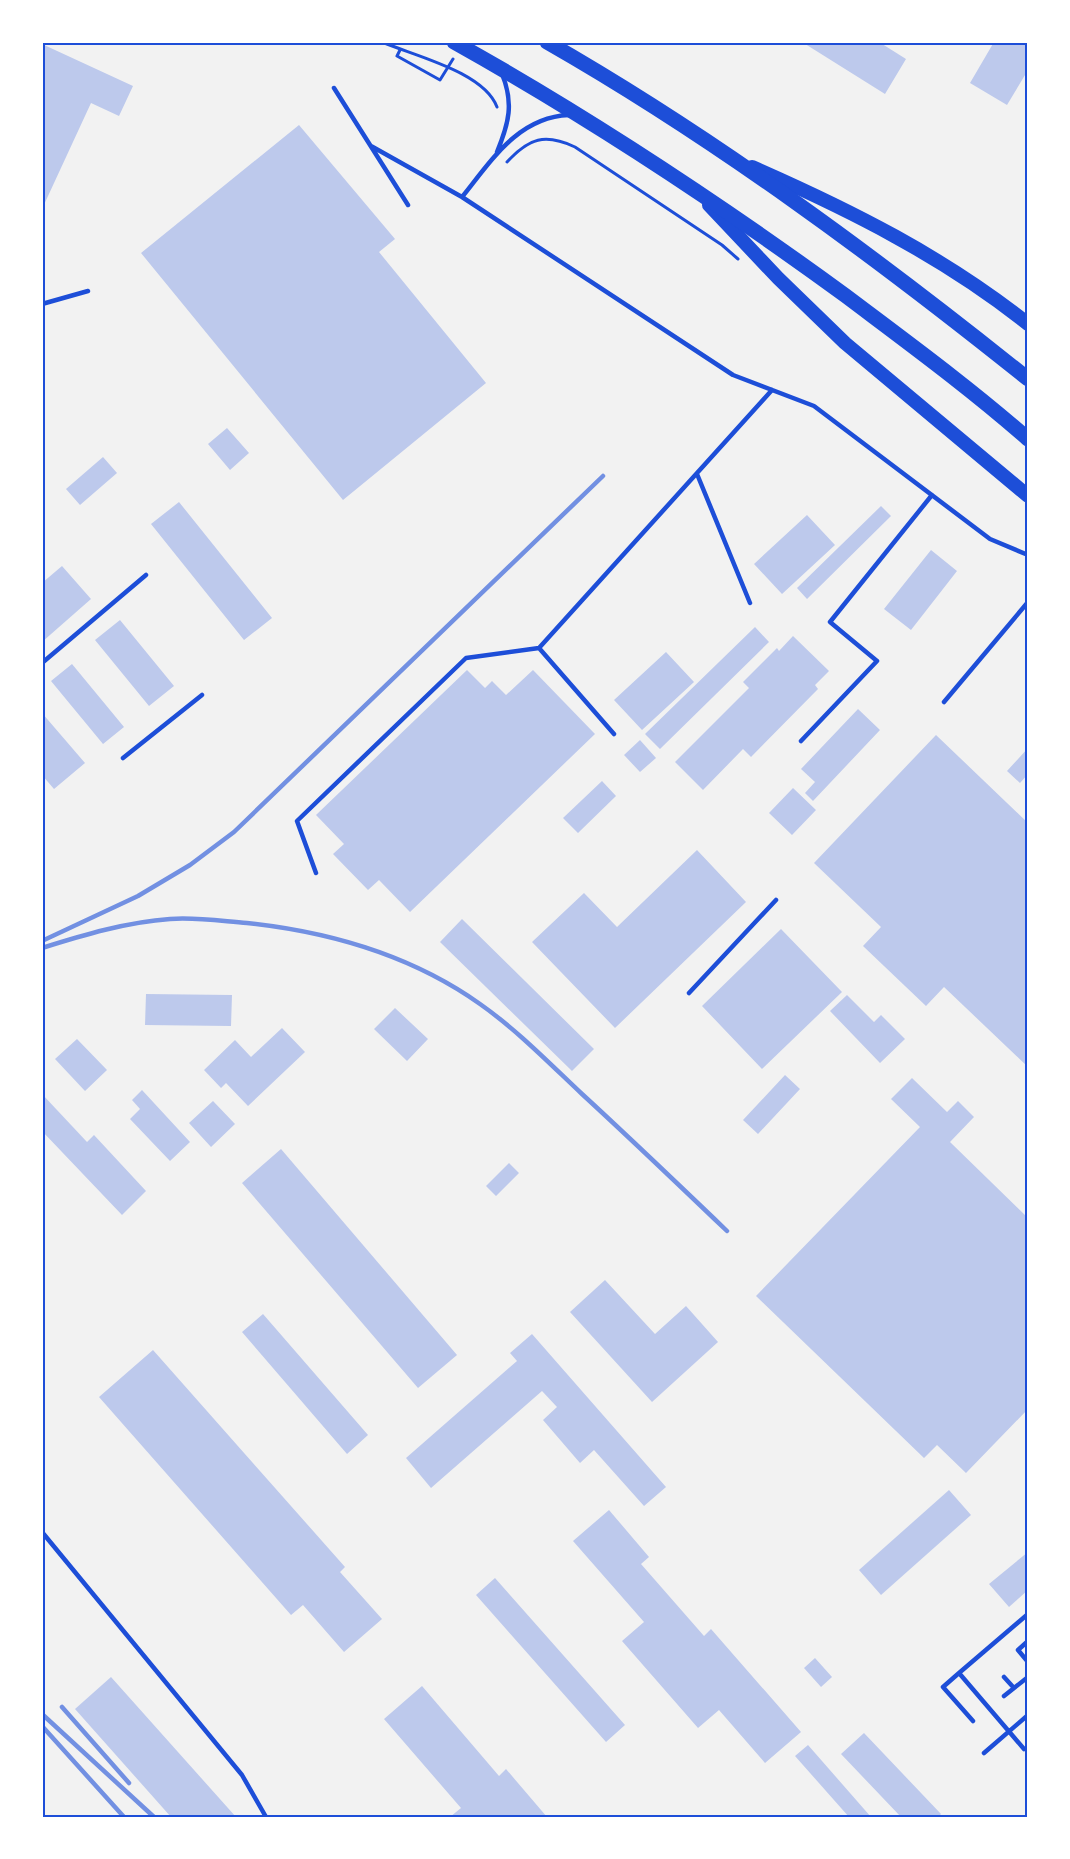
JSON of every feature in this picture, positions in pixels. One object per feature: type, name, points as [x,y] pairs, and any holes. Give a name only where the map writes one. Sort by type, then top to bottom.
[{"type":"highway","points":[[547,42],[631,91],[836,232],[1028,379]]},
{"type":"highway","points":[[456,47],[500,68],[578,115],[759,233],[881,322],[1028,439]]},
{"type":"main road","points":[[724,154],[811,193],[918,248],[991,296],[1028,324]]},
{"type":"main road","points":[[698,193],[778,278],[845,343],[1028,496]]},
{"type":"lane","points":[[496,154],[508,124],[510,108],[508,90],[500,68]]},
{"type":"lane","points":[[334,88],[408,205]]},
{"type":"lane","points":[[462,197],[496,154],[518,133],[537,121],[554,116],[578,115]]},
{"type":"lane","points":[[370,146],[462,197],[734,375],[814,406],[990,539],[1028,555]]},
{"type":"lane","points":[[42,304],[88,291]]},
{"type":"lane","points":[[316,873],[297,821],[466,658],[539,648],[772,390]]},
{"type":"lane","points":[[697,474],[750,603]]},
{"type":"lane","points":[[801,741],[877,661],[830,622],[932,495]]},
{"type":"lane","points":[[42,663],[146,575]]},
{"type":"lane","points":[[944,702],[1028,602]]},
{"type":"lane","points":[[539,648],[614,734]]},
{"type":"lane","points":[[123,758],[202,694]]},
{"type":"lane","points":[[689,993],[776,900]]},
{"type":"lane","points":[[42,1532],[242,1775],[266,1817]]},
{"type":"lane","points":[[973,1721],[943,1687],[1028,1614]]},
{"type":"lane","points":[[1028,1641],[1018,1650],[1028,1662]]},
{"type":"lane","points":[[959,1673],[1024,1749]]},
{"type":"lane","points":[[1004,1677],[1014,1688]]},
{"type":"lane","points":[[1004,1696],[1028,1677]]},
{"type":"lane","points":[[984,1754],[1028,1716]]},
{"type":"path","points":[[382,42],[434,61],[479,84],[492,97],[499,114]]},
{"type":"path","points":[[400,49],[397,56],[440,80],[456,47]]},
{"type":"path","points":[[507,162],[527,144],[540,138],[563,141],[722,245],[746,266]]},
{"type":"building","points":[[802,42],[879,42],[906,59],[885,94]]},
{"type":"building","points":[[994,42],[1028,42],[1028,70],[1007,105],[970,83]]},
{"type":"building","points":[[42,44],[133,86],[119,116],[91,103],[42,209]]},
{"type":"building","points":[[299,125],[395,239],[379,252],[486,383],[343,500],[141,253]]},
{"type":"building","points":[[227,428],[249,453],[230,470],[208,444]]},
{"type":"building","points":[[103,457],[117,473],[80,505],[66,489]]},
{"type":"building","points":[[179,502],[272,618],[244,640],[151,524]]},
{"type":"building","points":[[881,506],[891,516],[807,599],[797,588]]},
{"type":"building","points":[[807,515],[835,545],[782,594],[754,564]]},
{"type":"building","points":[[931,550],[957,571],[911,630],[884,609]]},
{"type":"building","points":[[62,566],[91,599],[42,642],[42,583]]},
{"type":"building","points":[[120,620],[174,686],[149,706],[95,640]]},
{"type":"building","points":[[755,627],[769,642],[660,749],[645,734]]},
{"type":"building","points":[[793,636],[829,671],[815,685],[818,689],[751,757],[743,749],[703,790],[675,762],[749,688],[743,682],[777,648],[779,651]]},
{"type":"building","points":[[666,652],[694,682],[642,730],[614,700]]},
{"type":"building","points":[[72,664],[124,727],[103,744],[51,681]]},
{"type":"building","points":[[467,670],[485,688],[492,681],[506,695],[533,670],[595,734],[410,912],[379,880],[368,890],[333,854],[344,844],[316,815]]},
{"type":"building","points":[[858,709],[880,730],[813,801],[805,793],[815,782],[801,769]]},
{"type":"building","points":[[42,713],[85,763],[54,789],[42,775]]},
{"type":"building","points":[[936,735],[1028,823],[1028,1067],[944,987],[926,1006],[863,946],[881,927],[814,863]]},
{"type":"building","points":[[640,740],[656,758],[640,772],[624,755]]},
{"type":"building","points":[[1028,748],[1028,774],[1020,783],[1007,771]]},
{"type":"building","points":[[602,781],[616,796],[578,833],[563,818]]},
{"type":"building","points":[[793,788],[816,810],[792,835],[769,813]]},
{"type":"building","points":[[697,850],[746,902],[615,1028],[532,942],[584,893],[617,927]]},
{"type":"building","points":[[462,919],[594,1049],[572,1071],[440,942]]},
{"type":"building","points":[[781,929],[842,992],[762,1069],[702,1006]]},
{"type":"building","points":[[146,994],[232,995],[231,1026],[145,1025]]},
{"type":"building","points":[[847,995],[874,1022],[881,1015],[905,1039],[880,1063],[830,1011]]},
{"type":"building","points":[[395,1008],[428,1039],[407,1061],[374,1029]]},
{"type":"building","points":[[282,1028],[305,1052],[248,1106],[226,1083],[221,1088],[204,1070],[235,1040],[251,1057]]},
{"type":"building","points":[[77,1039],[107,1070],[85,1091],[55,1059]]},
{"type":"building","points":[[785,1075],[800,1089],[758,1134],[743,1120]]},
{"type":"building","points":[[912,1078],[947,1112],[958,1101],[974,1117],[950,1142],[1028,1218],[1028,1409],[966,1473],[937,1445],[924,1458],[756,1296],[920,1127],[891,1099]]},
{"type":"building","points":[[142,1090],[190,1142],[170,1161],[130,1119],[140,1109],[132,1100]]},
{"type":"building","points":[[42,1094],[87,1142],[94,1135],[146,1191],[122,1215],[42,1131]]},
{"type":"building","points":[[213,1101],[235,1124],[211,1147],[189,1123]]},
{"type":"building","points":[[281,1149],[457,1355],[418,1388],[242,1183]]},
{"type":"building","points":[[509,1163],[519,1173],[496,1196],[486,1186]]},
{"type":"building","points":[[605,1280],[655,1334],[686,1306],[718,1342],[652,1402],[570,1312]]},
{"type":"building","points":[[263,1314],[368,1435],[347,1454],[242,1332]]},
{"type":"building","points":[[532,1334],[666,1487],[644,1506],[594,1450],[580,1463],[543,1420],[557,1407],[542,1391],[431,1488],[406,1458],[517,1361],[510,1353]]},
{"type":"building","points":[[153,1350],[345,1567],[340,1572],[382,1619],[344,1652],[303,1605],[291,1615],[99,1397]]},
{"type":"building","points":[[949,1490],[971,1515],[881,1595],[859,1570]]},
{"type":"building","points":[[609,1510],[649,1557],[641,1564],[704,1636],[711,1629],[801,1732],[765,1763],[719,1710],[698,1728],[622,1641],[644,1622],[573,1541]]},
{"type":"building","points":[[1028,1552],[1028,1590],[1009,1607],[989,1584]]},
{"type":"building","points":[[495,1578],[625,1725],[606,1742],[476,1595]]},
{"type":"building","points":[[815,1658],[832,1677],[821,1687],[804,1668]]},
{"type":"building","points":[[111,1677],[236,1817],[171,1817],[75,1709]]},
{"type":"building","points":[[422,1686],[499,1776],[506,1769],[547,1817],[450,1817],[461,1808],[384,1719]]},
{"type":"building","points":[[864,1733],[941,1814],[938,1817],[901,1817],[841,1754]]},
{"type":"building","points":[[808,1745],[871,1817],[849,1817],[795,1756]]},
{"type":"railway","points":[[44,940],[138,896],[190,865],[234,832],[603,476]]},
{"type":"railway","points":[[42,948],[121,926],[189,918],[247,923],[309,933],[369,948],[398,959],[454,987],[507,1025],[727,1231]]},
{"type":"railway","points":[[62,1707],[129,1783]]},
{"type":"railway","points":[[42,1714],[154,1817]]},
{"type":"railway","points":[[42,1726],[124,1817]]}]
